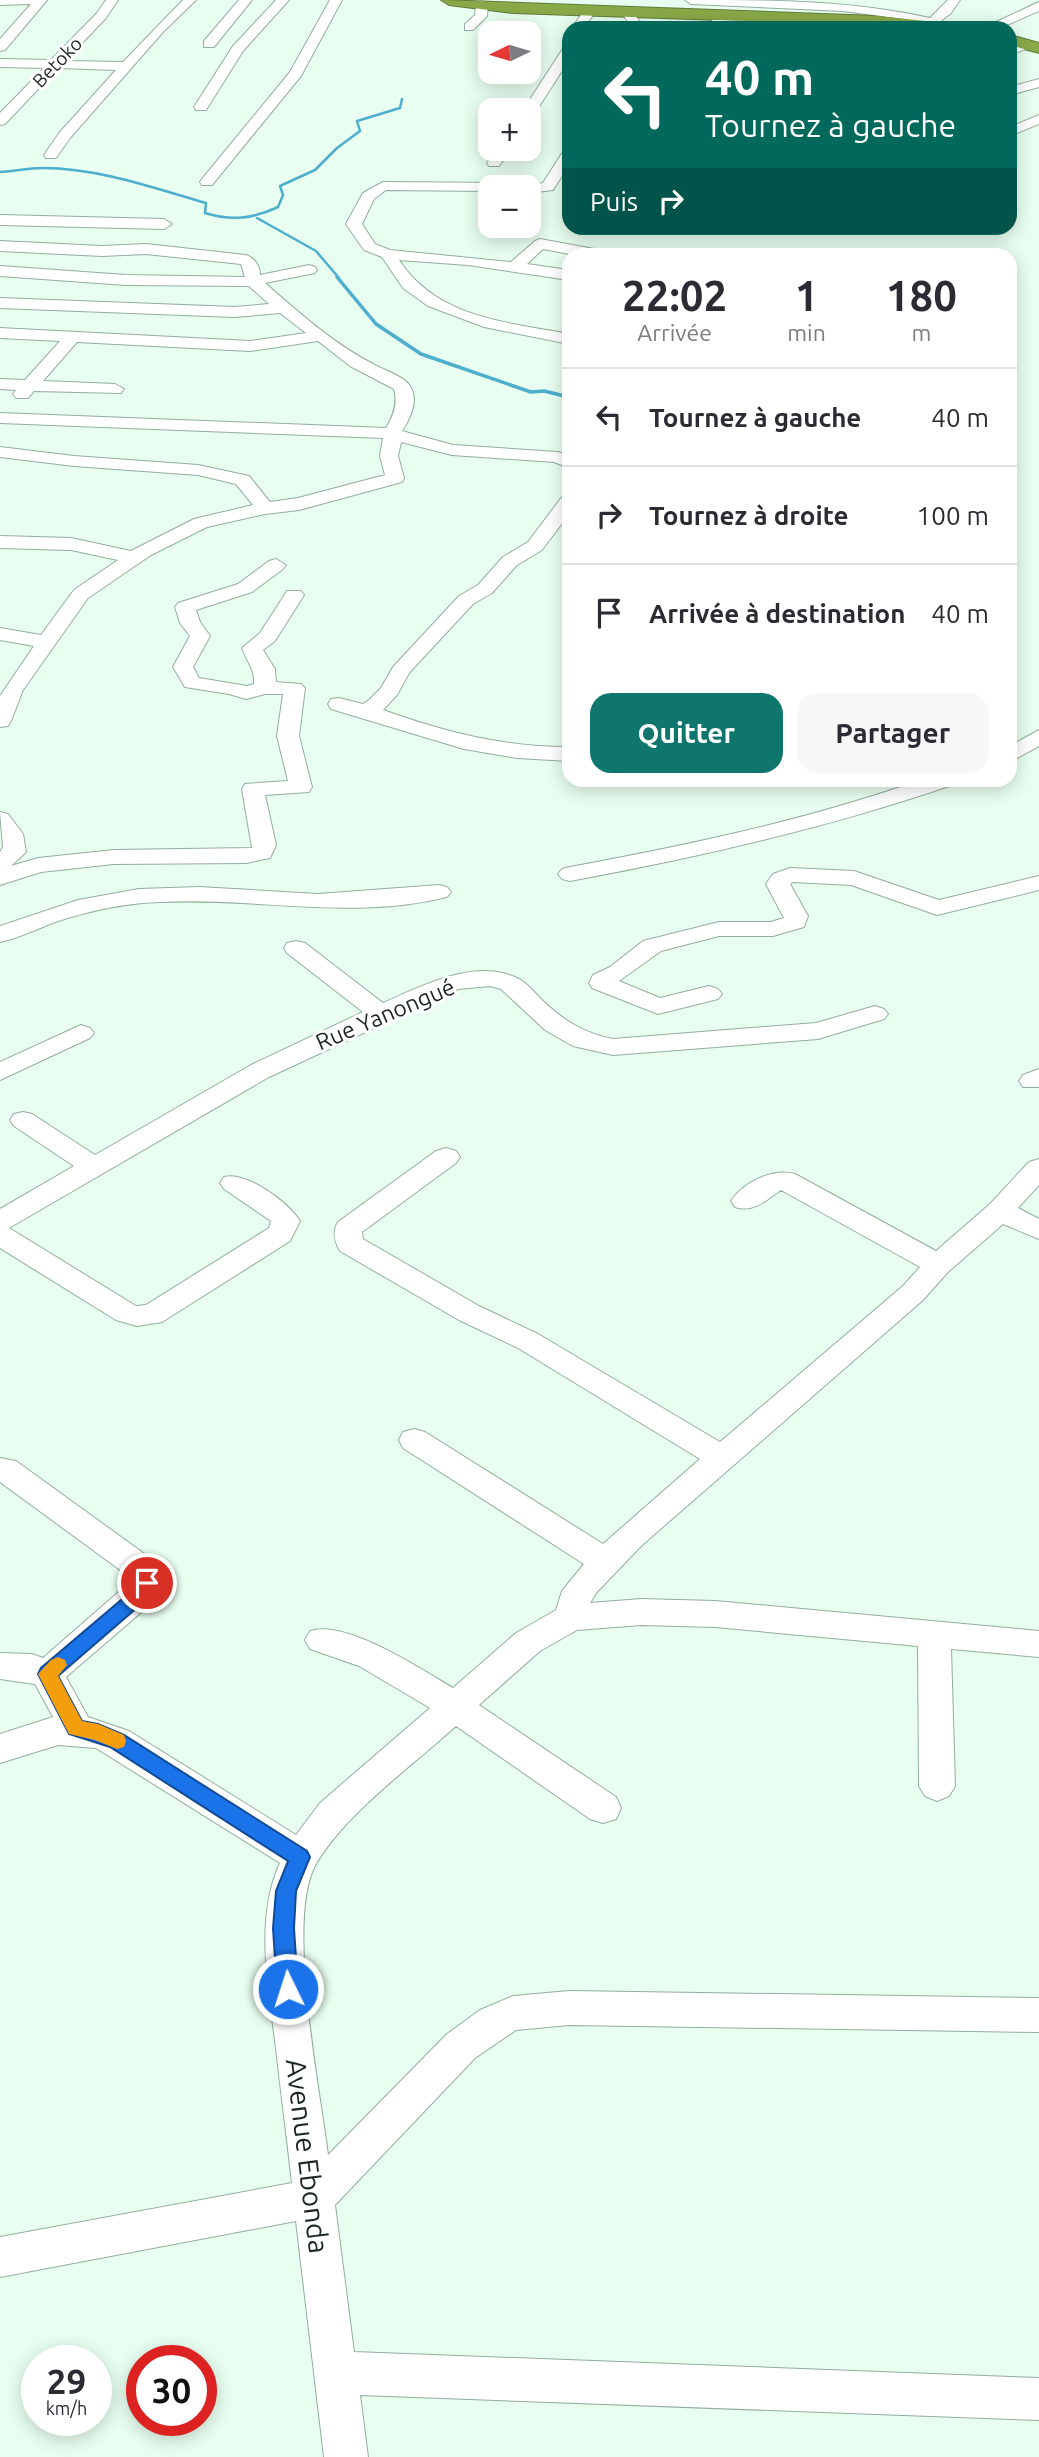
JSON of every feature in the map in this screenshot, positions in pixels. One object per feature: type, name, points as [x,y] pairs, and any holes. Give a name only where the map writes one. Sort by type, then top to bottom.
[{"type":"highway","points":[[449,0],[482,5],[589,12],[631,20],[679,21]]},
{"type":"highway","points":[[787,21],[834,14],[899,21]]},
{"type":"street","points":[[0,1],[39,0]]},
{"type":"street","points":[[0,47],[39,0]]},
{"type":"street","name":"Betoko","points":[[0,121],[101,16],[112,0]]},
{"type":"street","points":[[51,155],[65,135],[126,66],[190,0]]},
{"type":"street","points":[[209,44],[246,0]]},
{"type":"street","points":[[201,107],[238,49],[284,0]]},
{"type":"street","points":[[207,182],[296,73],[336,0]]},
{"type":"street","points":[[691,0],[768,1],[834,14],[888,6],[926,21]]},
{"type":"street","points":[[939,21],[954,0]]},
{"type":"street","points":[[469,27],[481,16],[482,5]]},
{"type":"street","points":[[1000,21],[1022,6],[1039,6]]},
{"type":"street","points":[[583,21],[589,12]]},
{"type":"street","points":[[538,98],[562,61]]},
{"type":"street","points":[[0,62],[126,66]]},
{"type":"street","points":[[1017,89],[1039,83]]},
{"type":"street","points":[[1017,129],[1039,119]]},
{"type":"street","points":[[541,188],[548,187],[562,164]]},
{"type":"street","points":[[478,185],[443,188],[396,184],[377,188],[368,196],[354,224],[369,247],[388,254],[562,274]]},
{"type":"street","points":[[0,220],[164,224]]},
{"type":"street","points":[[514,267],[540,244],[563,248]]},
{"type":"street","points":[[0,246],[102,251],[146,249],[250,262],[253,282],[283,308],[356,362],[402,386],[405,398],[401,420],[392,433],[389,456],[395,478],[299,505],[265,508],[201,523],[135,558],[81,594],[6,691],[0,721]]},
{"type":"street","points":[[388,254],[405,280],[418,293],[442,307],[491,322],[562,337]]},
{"type":"street","points":[[0,271],[126,280],[253,282],[309,270]]},
{"type":"street","points":[[0,303],[94,309],[253,312],[283,308]]},
{"type":"street","points":[[0,333],[250,346],[321,336]]},
{"type":"street","points":[[0,417],[72,336]]},
{"type":"street","points":[[0,384],[115,389]]},
{"type":"street","points":[[0,417],[204,428],[392,433],[452,450],[562,459]]},
{"type":"street","points":[[0,452],[74,461],[198,470],[242,480],[265,508]]},
{"type":"street","points":[[366,710],[377,705],[390,691],[400,671],[466,600],[485,589],[510,561],[535,546],[562,510]]},
{"type":"street","points":[[0,542],[71,544],[135,558]]},
{"type":"street","points":[[0,878],[38,866],[114,857],[246,856],[262,853],[264,845],[253,789],[301,787],[288,736],[294,688],[265,688],[246,693],[233,688],[192,682],[183,667],[200,636],[190,623],[185,607],[245,588],[276,565]]},
{"type":"street","points":[[265,688],[265,669],[256,660],[252,649],[268,637],[294,595]]},
{"type":"street","points":[[0,634],[45,642]]},
{"type":"street","points":[[339,704],[366,710],[391,722],[434,736],[506,749],[562,753]]},
{"type":"street","points":[[1017,739],[1039,736]]},
{"type":"street","points":[[1017,750],[1039,736]]},
{"type":"street","points":[[570,874],[707,848],[876,803],[923,787]]},
{"type":"street","points":[[0,819],[12,833],[15,845],[14,852],[0,864]]},
{"type":"street","points":[[709,994],[658,1006],[601,983],[652,946],[719,929],[773,929],[795,922],[796,916],[778,884],[781,878],[790,875],[853,878],[937,908],[1039,883]]},
{"type":"street","points":[[0,935],[56,915],[136,896],[195,895],[326,901],[381,900],[439,892]]},
{"type":"street","points":[[296,948],[381,1013]]},
{"type":"street","name":"Rue Yanongué","points":[[0,1221],[260,1071],[453,982],[490,979],[510,984],[554,1025],[582,1040],[613,1047],[818,1031],[875,1014]]},
{"type":"street","points":[[0,1072],[81,1033]]},
{"type":"street","points":[[23,1120],[93,1166]]},
{"type":"street","points":[[446,1157],[348,1229],[350,1244],[469,1313],[528,1341],[723,1458]]},
{"type":"street","points":[[1039,1168],[1000,1211],[938,1265],[913,1293],[605,1560],[574,1600],[571,1617],[641,1612],[715,1614],[1039,1644]]},
{"type":"street","points":[[745,1200],[778,1180],[785,1180],[938,1265]]},
{"type":"street","points":[[0,1235],[125,1314],[137,1317],[152,1315],[285,1229],[286,1221],[281,1214],[234,1183]]},
{"type":"street","points":[[1000,1211],[1039,1230]]},
{"type":"street","points":[[414,1440],[605,1560]]},
{"type":"street","points":[[0,1470],[5,1469],[139,1567],[147,1583],[140,1594],[47,1674]]},
{"type":"street","name":"Avenue Ebonda","points":[[346,2457],[288,1989],[284,1928],[286,1891],[300,1857],[334,1814],[528,1642],[571,1617]]},
{"type":"street","points":[[934,1635],[937,1786]]},
{"type":"street","points":[[322,1640],[371,1656],[454,1706],[603,1808]]},
{"type":"street","points":[[0,1667],[32,1668],[47,1674],[76,1728]]},
{"type":"street","points":[[0,1749],[51,1730],[76,1728],[98,1732],[117,1741],[300,1857]]},
{"type":"street","points":[[0,2257],[314,2198],[461,2046],[493,2022],[513,2013],[569,2008],[1039,2015]]},
{"type":"street","points":[[336,2373],[1039,2399]]},
{"type":"waterway","points":[[0,172],[43,168],[84,171],[206,203],[205,213],[233,218],[251,216],[278,207],[283,195],[280,186],[315,170],[337,148],[360,131],[357,121],[400,108],[402,99]]},
{"type":"waterway","points":[[257,218],[316,251],[339,278]]},
{"type":"waterway","points":[[337,277],[376,324],[421,354],[531,392],[544,391],[562,395]]},
{"type":"slow traffic","points":[[58,1665],[47,1674],[76,1728],[98,1732],[117,1741]]},
{"type":"route","points":[[147,1583],[140,1594],[47,1674],[76,1728],[98,1732],[117,1741],[300,1857],[286,1891],[284,1928],[288,1989]]}]
